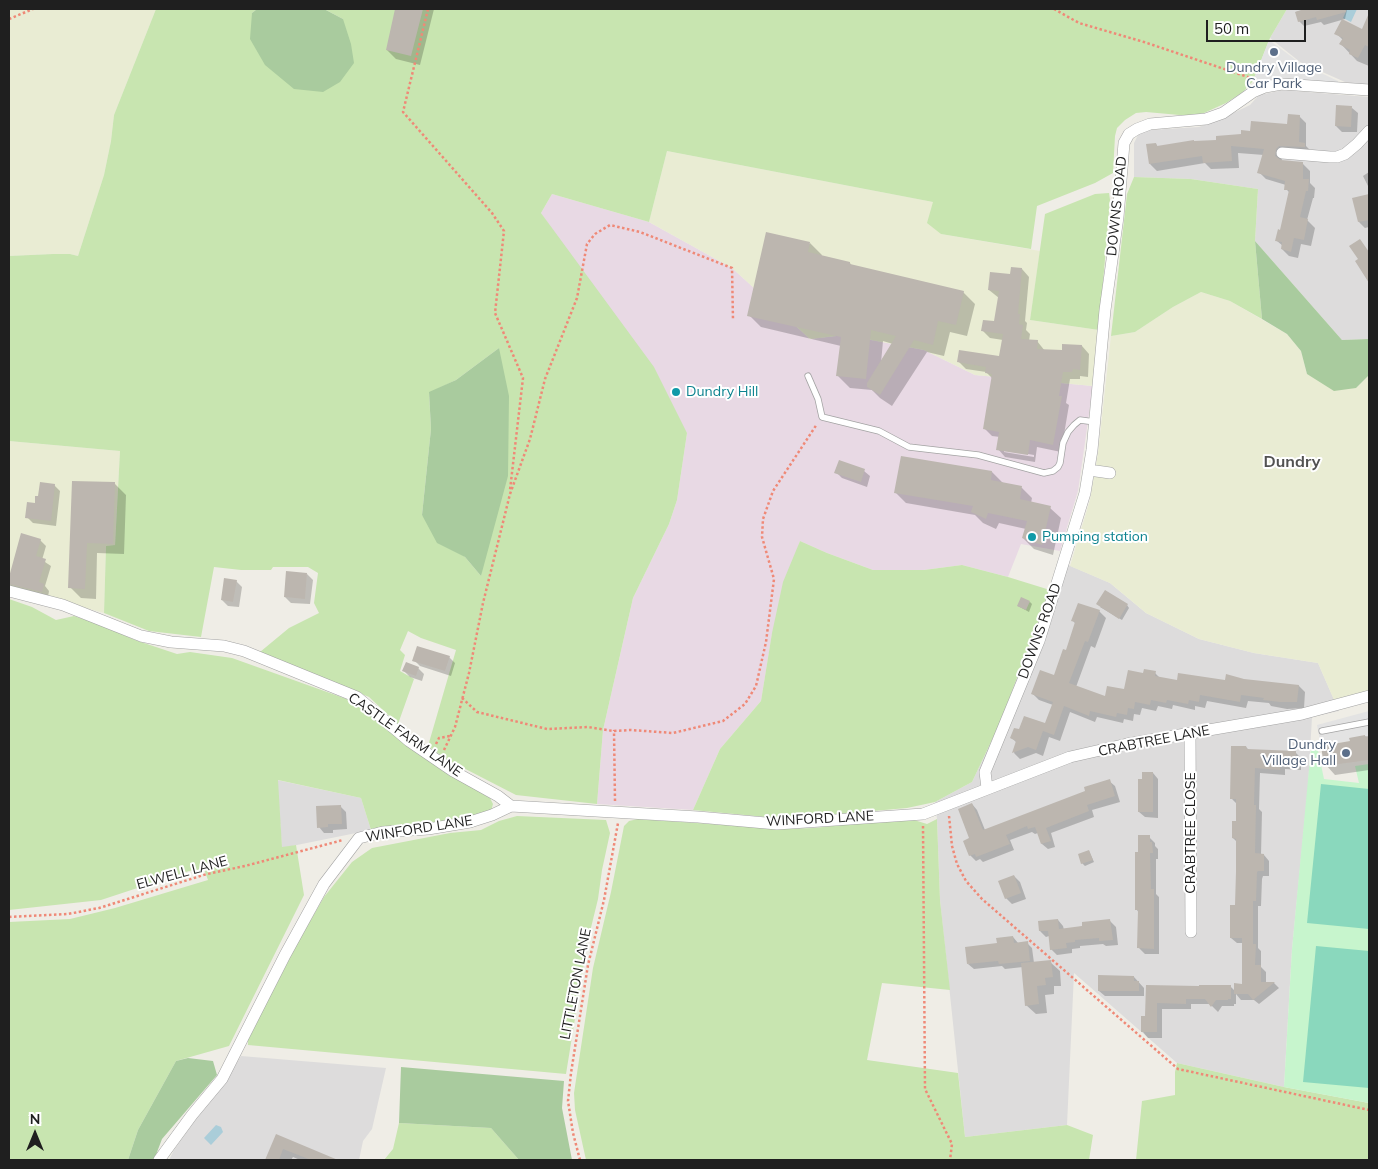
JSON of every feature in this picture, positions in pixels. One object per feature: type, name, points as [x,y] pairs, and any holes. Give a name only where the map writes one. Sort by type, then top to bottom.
[{"type":"street","name":"DOWNS ROAD","points":[[988,788],[985,772],[1039,641],[1082,502],[1088,470],[1105,310],[1118,218],[1124,143],[1129,134],[1150,124],[1206,119],[1223,113],[1253,92],[1265,87],[1282,84],[1369,90]]},
{"type":"street","points":[[1282,152],[1330,158],[1345,154],[1369,130]]},
{"type":"street","points":[[1088,470],[1110,473]]},
{"type":"street","name":"CASTLE FARM LANE","points":[[9,591],[64,605],[141,636],[171,642],[224,646],[244,651],[356,697],[409,741],[453,770],[498,796],[510,806]]},
{"type":"street","name":"CRABTREE LANE","points":[[945,806],[1070,757],[1127,744],[1302,714],[1369,696]]},
{"type":"street","name":"CRABTREE CLOSE","points":[[1190,733],[1191,932]]},
{"type":"street","name":"WINFORD LANE","points":[[159,1160],[222,1079],[285,955],[324,884],[359,838],[383,832],[428,830],[470,822],[492,815],[510,806],[698,816],[777,824],[923,814],[945,806]]},
{"type":"lane","points":[[808,376],[818,399],[822,417],[879,431],[909,447],[978,455],[1044,474],[1058,467],[1063,443],[1074,425],[1080,420],[1094,422]]},
{"type":"lane","points":[[1322,731],[1369,722]]},
{"type":"path","points":[[9,19],[33,9]]},
{"type":"path","points":[[428,9],[403,112],[492,213],[504,231],[495,313],[523,378],[510,494]]},
{"type":"path","points":[[1054,9],[1079,23],[1253,78],[1265,87]]},
{"type":"path","points":[[436,758],[455,727],[470,673],[483,603],[510,494],[530,439],[545,379],[577,298],[587,244],[595,234],[610,225],[640,232],[732,268],[733,320]]},
{"type":"path","points":[[462,698],[477,712],[547,729],[588,728],[673,733],[723,721],[745,704],[756,686],[766,642],[774,579],[762,537],[763,519],[773,491],[822,417]]},
{"type":"path","name":"LITTLETON LANE","points":[[580,1160],[568,1101],[588,965],[604,900],[618,812],[614,731]]},
{"type":"path","points":[[436,758],[439,738],[450,736]]},
{"type":"path","points":[[945,806],[950,820],[952,846],[966,881],[982,899],[1178,1069],[1369,1110]]},
{"type":"path","points":[[923,814],[926,1089],[952,1144],[950,1160]]},
{"type":"path","name":"ELWELL LANE","points":[[9,917],[68,914],[99,908],[207,874],[245,866],[337,841],[359,838]]},
{"type":"shaded area","points":[[1287,9],[1369,9],[1369,86],[1345,82],[1300,62],[1270,38]]},
{"type":"shaded area","name":"Dundry Village Car Park","points":[[1269,40],[1300,63],[1338,81],[1338,83],[1264,84],[1253,81]]},
{"type":"shaded area","points":[[1283,90],[1369,97],[1369,339],[1342,340],[1255,241],[1258,189],[1191,179],[1134,177],[1134,143],[1139,133],[1149,130],[1199,127],[1250,105],[1259,95]]},
{"type":"shaded area","points":[[552,194],[649,222],[732,268],[810,339],[845,335],[924,350],[975,375],[1093,386],[1078,491],[1060,551],[1021,544],[1008,577],[962,565],[924,570],[873,570],[800,541],[772,634],[761,701],[720,749],[693,810],[597,804],[603,730],[633,598],[669,524],[677,500],[687,433],[541,213]]},
{"type":"shaded area","points":[[1059,561],[1110,583],[1146,613],[1199,639],[1254,653],[1318,663],[1339,711],[1312,717],[1308,788],[1292,949],[1284,1087],[1177,1063],[1074,973],[1067,1125],[965,1137],[940,900],[935,802],[972,782],[1000,723]]},
{"type":"shaded area","points":[[1369,711],[1369,736],[1365,737],[1365,735],[1350,741],[1321,746],[1317,725]]},
{"type":"shaded area","points":[[277,780],[361,798],[371,830],[282,848]]},
{"type":"shaded area","points":[[241,1056],[386,1068],[372,1129],[363,1141],[359,1160],[169,1160],[206,1105],[222,1087]]},
{"type":"green space","points":[[9,9],[156,9],[114,115],[104,175],[78,256],[53,254],[9,256]]},
{"type":"green space","points":[[156,9],[257,9],[252,13],[343,19],[324,9],[1287,9],[1270,38],[1253,81],[1243,92],[1226,103],[1204,113],[1191,116],[1146,112],[1136,113],[1125,120],[1117,128],[1115,136],[1113,173],[1095,183],[1037,206],[1031,249],[941,234],[927,223],[933,202],[667,151],[649,222],[552,194],[541,213],[654,367],[687,433],[677,500],[669,524],[633,598],[603,730],[597,804],[516,795],[446,759],[428,746],[456,650],[421,638],[408,631],[400,650],[405,655],[400,671],[414,679],[398,724],[369,697],[260,652],[289,628],[319,613],[314,603],[318,573],[308,567],[273,567],[271,570],[241,570],[214,567],[201,637],[149,631],[104,613],[106,546],[115,545],[120,451],[9,441],[9,256],[70,254],[78,256],[104,175],[114,115]],"holes":[[[499,348],[481,576],[465,557],[422,515],[431,429],[429,393],[456,380]]]},
{"type":"green space","points":[[257,9],[324,9],[343,19],[351,44],[354,63],[340,82],[323,92],[294,89],[265,65],[250,39],[252,13]]},
{"type":"green space","points":[[667,151],[933,202],[941,234],[1040,251],[1030,320],[1099,330],[1093,386],[975,375],[924,350],[845,335],[810,339],[732,268],[649,222]]},
{"type":"green space","points":[[1134,177],[1191,179],[1258,189],[1255,241],[1262,319],[1230,301],[1201,292],[1173,307],[1135,332],[1111,336],[1127,194]]},
{"type":"green space","points":[[1109,193],[1110,200],[1099,330],[1030,320],[1045,214],[1095,194]]},
{"type":"green space","points":[[1255,241],[1342,340],[1369,339],[1369,375],[1356,388],[1334,391],[1307,374],[1301,351],[1287,334],[1262,319]]},
{"type":"green space","points":[[1201,292],[1230,301],[1287,334],[1301,351],[1307,374],[1356,388],[1369,375],[1369,691],[1334,700],[1318,663],[1254,653],[1199,639],[1146,613],[1110,583],[1070,566],[1090,500],[1098,453],[1111,336],[1135,332],[1173,307]]},
{"type":"green space","points":[[499,348],[509,396],[508,476],[481,576],[465,557],[437,543],[422,515],[431,429],[429,392],[456,380]]},
{"type":"green space","points":[[9,441],[120,451],[115,545],[106,546],[104,613],[9,587]]},
{"type":"green space","points":[[800,541],[873,570],[924,570],[962,565],[1050,590],[1000,723],[972,782],[935,802],[907,808],[776,818],[693,810],[720,749],[761,701],[772,633],[783,582]]},
{"type":"green space","points":[[9,599],[32,607],[56,620],[74,616],[177,654],[190,652],[232,658],[355,702],[441,769],[490,798],[493,804],[491,811],[447,823],[371,830],[361,798],[278,780],[282,847],[296,845],[304,895],[229,1046],[176,1061],[138,1130],[128,1160],[9,1160],[9,922],[70,919],[115,908],[208,880],[204,869],[189,871],[101,900],[9,910]]},
{"type":"green space","points":[[1317,746],[1324,779],[1359,783],[1355,766],[1369,764],[1369,1103],[1284,1087],[1292,949],[1311,748]]},
{"type":"green space","points":[[1321,784],[1369,789],[1369,929],[1307,923]]},
{"type":"green space","points":[[517,816],[606,820],[610,833],[598,899],[587,944],[566,1074],[248,1045],[248,1039],[298,942],[324,897],[352,862],[372,848],[450,833],[481,830],[499,821]]},
{"type":"green space","points":[[638,819],[784,829],[814,828],[896,819],[914,820],[927,824],[937,819],[940,900],[950,990],[882,983],[867,1060],[958,1073],[965,1137],[1067,1125],[1093,1135],[1089,1160],[586,1160],[575,1110],[574,1093],[593,968],[624,826],[629,821]]},
{"type":"green space","points":[[1316,946],[1369,951],[1369,1088],[1303,1082]]},
{"type":"green space","points":[[188,1058],[213,1061],[217,1075],[162,1139],[154,1160],[128,1160],[138,1130],[176,1061]]},
{"type":"green space","points":[[1177,1063],[1284,1087],[1369,1103],[1369,1160],[1136,1160],[1142,1101],[1175,1095]]},
{"type":"green space","points":[[401,1067],[564,1081],[562,1108],[572,1160],[519,1160],[491,1128],[399,1123]]},
{"type":"green space","points":[[399,1123],[491,1128],[519,1160],[384,1160],[393,1149]]},
{"type":"water","points":[[1347,9],[1357,9],[1351,22],[1343,18]]},
{"type":"water","points":[[216,1125],[221,1127],[223,1132],[211,1145],[204,1138]]},
{"type":"building","points":[[395,9],[423,9],[411,56],[386,50]]},
{"type":"building","points":[[1304,9],[1345,9],[1346,12],[1317,20],[1316,17],[1298,22],[1295,12]]},
{"type":"building","points":[[1369,13],[1369,47],[1365,45],[1358,58],[1349,54],[1350,50],[1339,44],[1343,38],[1334,34],[1342,19],[1362,29]]},
{"type":"building","points":[[1336,105],[1352,106],[1351,127],[1335,126]]},
{"type":"building","points":[[1288,114],[1300,115],[1299,142],[1305,143],[1305,147],[1279,146],[1276,149],[1275,156],[1281,160],[1303,162],[1303,179],[1309,179],[1308,191],[1306,191],[1300,217],[1308,219],[1304,240],[1294,238],[1291,252],[1281,249],[1282,242],[1275,241],[1278,229],[1280,230],[1289,190],[1284,190],[1285,181],[1257,173],[1264,149],[1231,146],[1232,161],[1203,163],[1202,156],[1149,164],[1146,144],[1156,143],[1157,146],[1194,140],[1216,140],[1216,136],[1241,134],[1241,130],[1250,131],[1251,121],[1287,124]]},
{"type":"building","points":[[1369,194],[1369,220],[1358,222],[1352,198]]},
{"type":"building","points":[[766,232],[810,242],[808,252],[964,291],[956,325],[938,321],[933,345],[914,340],[880,395],[867,387],[867,383],[896,336],[871,330],[866,379],[836,376],[841,337],[747,316]]},
{"type":"building","points":[[1360,239],[1369,252],[1369,283],[1355,261],[1358,259],[1349,246]]},
{"type":"building","points":[[1011,267],[1022,268],[1018,314],[1020,314],[1019,324],[1023,325],[1021,339],[1038,340],[1037,349],[1062,350],[1062,344],[1082,345],[1080,370],[1073,369],[1072,372],[1063,372],[1059,396],[1062,396],[1053,445],[1030,440],[1028,455],[996,450],[999,432],[983,429],[992,374],[985,373],[986,367],[957,362],[959,350],[999,356],[1003,334],[981,331],[983,320],[994,321],[999,291],[988,290],[990,272],[1010,274]]},
{"type":"building","points":[[901,456],[992,471],[991,480],[1022,486],[1020,499],[1051,506],[1042,545],[1022,538],[1027,521],[988,513],[986,519],[971,512],[973,506],[894,493]]},
{"type":"building","points":[[839,460],[865,469],[861,482],[834,473]]},
{"type":"building","points":[[72,481],[115,482],[113,544],[87,543],[85,589],[68,588]]},
{"type":"building","points":[[40,482],[55,484],[51,521],[25,518],[27,502],[35,503],[35,496],[38,496]]},
{"type":"building","points":[[21,533],[41,539],[36,556],[46,559],[39,582],[44,584],[42,592],[9,584],[9,577]]},
{"type":"building","points":[[286,571],[307,573],[305,599],[284,597]]},
{"type":"building","points":[[224,578],[237,580],[233,602],[221,600]]},
{"type":"building","points":[[1105,590],[1128,604],[1119,619],[1096,604]]},
{"type":"building","points":[[1021,597],[1030,601],[1026,610],[1017,606]]},
{"type":"building","points":[[1078,603],[1100,610],[1088,642],[1085,641],[1069,683],[1105,696],[1107,686],[1124,689],[1128,670],[1143,673],[1144,669],[1156,671],[1155,676],[1177,680],[1178,673],[1225,680],[1226,674],[1244,679],[1299,685],[1297,702],[1263,700],[1264,698],[1241,695],[1240,702],[1200,695],[1199,702],[1189,700],[1188,704],[1167,700],[1166,703],[1151,700],[1150,705],[1135,702],[1134,709],[1128,708],[1127,715],[1117,713],[1116,717],[1090,711],[1089,716],[1064,706],[1054,735],[1043,731],[1036,750],[1028,747],[1012,753],[1016,741],[1010,738],[1014,728],[1019,729],[1024,716],[1045,723],[1053,702],[1031,694],[1040,670],[1054,675],[1063,649],[1066,650],[1075,622],[1071,621]]},
{"type":"building","points":[[417,646],[450,656],[445,671],[412,661]]},
{"type":"building","points":[[406,662],[419,667],[416,676],[402,671]]},
{"type":"building","name":"Dundry Village Hall","points":[[1365,735],[1365,737],[1369,736],[1369,760],[1324,766],[1321,746],[1350,741],[1349,738]]},
{"type":"building","points":[[1231,746],[1246,746],[1247,749],[1296,751],[1296,765],[1280,764],[1280,770],[1255,768],[1255,853],[1264,854],[1264,871],[1257,872],[1256,901],[1253,901],[1253,944],[1256,944],[1255,965],[1261,965],[1261,982],[1275,982],[1253,1000],[1248,994],[1234,994],[1234,983],[1242,984],[1242,938],[1230,938],[1230,905],[1235,905],[1236,872],[1236,839],[1232,838],[1232,821],[1236,821],[1236,799],[1230,799]]},
{"type":"building","points":[[1142,772],[1153,772],[1153,812],[1138,812],[1138,779],[1142,779]]},
{"type":"building","points":[[1110,779],[1115,796],[1087,805],[1089,811],[1046,828],[1051,841],[1041,844],[1035,827],[1028,829],[1027,826],[1006,835],[1010,844],[976,857],[975,854],[969,856],[963,841],[969,838],[958,809],[972,803],[983,830],[1085,791],[1084,787]]},
{"type":"building","points":[[341,805],[342,824],[328,824],[328,827],[317,828],[316,806]]},
{"type":"building","points":[[1138,835],[1150,835],[1150,842],[1152,842],[1153,853],[1150,853],[1151,889],[1154,889],[1154,949],[1137,948],[1138,910],[1135,910],[1135,852],[1138,852]]},
{"type":"building","points":[[1089,850],[1093,860],[1081,864],[1078,854]]},
{"type":"building","points":[[1014,875],[1021,893],[1005,899],[998,881]]},
{"type":"building","points":[[1058,919],[1059,929],[1082,926],[1082,922],[1110,919],[1113,940],[1099,941],[1099,938],[1075,940],[1075,942],[1066,943],[1067,948],[1050,950],[1048,931],[1039,931],[1038,921]]},
{"type":"building","points":[[1013,936],[1014,943],[1028,941],[1030,961],[999,964],[998,961],[967,964],[965,947],[997,943],[996,938]]},
{"type":"building","points":[[1051,960],[1053,977],[1045,978],[1046,985],[1037,986],[1039,1004],[1025,1006],[1021,963]]},
{"type":"building","points":[[1098,975],[1134,976],[1134,981],[1139,981],[1139,991],[1098,991]]},
{"type":"building","points":[[1146,985],[1231,985],[1231,999],[1216,1000],[1211,1007],[1205,999],[1186,999],[1186,1004],[1157,1003],[1157,1032],[1141,1032],[1141,1016],[1145,1016]]},
{"type":"building","points":[[276,1134],[338,1160],[311,1160],[283,1149],[279,1160],[265,1160]]},
{"type":"place","name":"Dundry Village Car Park","points":[[1274,52]]},
{"type":"place","name":"Dundry Hill","points":[[676,392]]},
{"type":"place","name":"Pumping station","points":[[1032,537]]},
{"type":"place","name":"Dundry Village Hall","points":[[1346,753]]},
{"type":"district","name":"Dundry","points":[[1292,462]]}]
